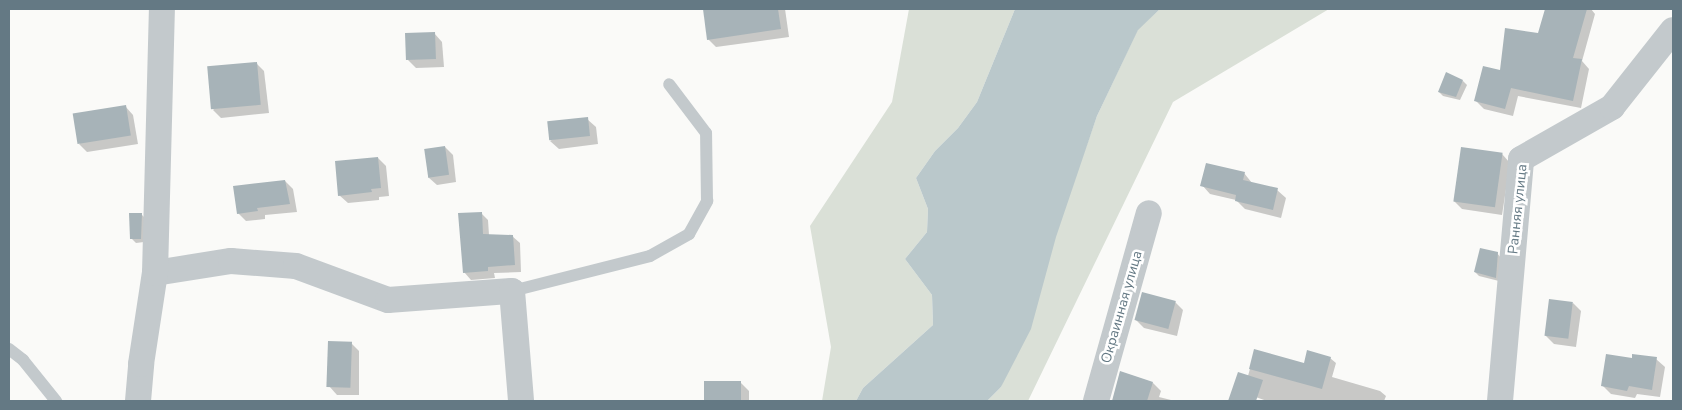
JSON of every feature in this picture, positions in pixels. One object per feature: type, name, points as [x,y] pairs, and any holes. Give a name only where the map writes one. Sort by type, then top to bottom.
[{"type":"street","points":[[138,401],[141,364],[155,273],[162,9]]},
{"type":"street","name":"Ранняя улица","points":[[1500,401],[1522,159],[1612,107],[1673,30]]},
{"type":"street","name":"Окраинная улица","points":[[1096,401],[1149,213]]},
{"type":"street","points":[[155,273],[231,261],[296,266],[388,300],[512,292],[521,401]]},
{"type":"lane","points":[[512,292],[650,256],[689,234],[706,201],[706,132],[669,84]]},
{"type":"lane","points":[[9,349],[23,360],[56,401]]},
{"type":"shaded area","points":[[909,9],[1015,9],[977,102],[958,128],[935,151],[916,178],[928,209],[927,232],[905,259],[932,295],[933,325],[863,388],[856,401],[822,401],[831,347],[810,226],[892,102]]},
{"type":"shaded area","points":[[1015,9],[1160,9],[1138,30],[1097,116],[1056,237],[1031,329],[1001,387],[987,401],[856,401],[863,388],[933,325],[932,295],[905,259],[927,232],[928,209],[916,178],[935,151],[958,128],[977,102]]},
{"type":"shaded area","points":[[1160,9],[1329,9],[1173,102],[1028,401],[987,401],[1001,387],[1097,116],[1138,29]]},
{"type":"building","points":[[703,9],[778,9],[781,29],[707,40]]},
{"type":"building","points":[[1545,9],[1587,9],[1573,58],[1582,59],[1573,101],[1511,88],[1505,109],[1474,101],[1483,66],[1500,70],[1505,28],[1538,33]]},
{"type":"building","points":[[435,32],[436,59],[406,60],[405,33]]},
{"type":"building","points":[[257,62],[261,105],[211,109],[207,66]]},
{"type":"building","points":[[1446,72],[1463,80],[1456,97],[1438,92]]},
{"type":"building","points":[[126,105],[131,136],[78,144],[73,113]]},
{"type":"building","points":[[588,117],[590,136],[549,140],[547,121]]},
{"type":"building","points":[[445,146],[449,175],[428,178],[424,149]]},
{"type":"building","points":[[1461,147],[1503,153],[1495,207],[1453,201]]},
{"type":"building","points":[[378,157],[381,188],[371,189],[372,192],[338,196],[335,161]]},
{"type":"building","points":[[1206,163],[1245,172],[1243,180],[1278,188],[1273,210],[1235,201],[1236,195],[1200,186]]},
{"type":"building","points":[[285,180],[290,204],[257,208],[258,211],[237,214],[233,186]]},
{"type":"building","points":[[482,212],[483,234],[513,235],[515,265],[488,267],[488,271],[463,273],[458,213]]},
{"type":"building","points":[[129,213],[142,213],[141,239],[130,239]]},
{"type":"building","points":[[1480,248],[1498,252],[1496,278],[1474,272]]},
{"type":"building","points":[[1142,292],[1176,301],[1168,329],[1134,320]]},
{"type":"building","points":[[1549,299],[1573,302],[1568,339],[1544,336]]},
{"type":"building","points":[[328,341],[352,342],[350,388],[326,387]]},
{"type":"building","points":[[1254,349],[1304,363],[1307,350],[1331,357],[1322,389],[1249,369]]},
{"type":"building","points":[[1606,354],[1632,358],[1632,354],[1657,357],[1652,390],[1629,386],[1627,391],[1601,386]]},
{"type":"building","points":[[1120,371],[1153,382],[1147,401],[1112,401]]},
{"type":"building","points":[[1238,372],[1263,380],[1256,401],[1228,401]]},
{"type":"building","points":[[704,381],[741,381],[741,401],[704,401]]}]
